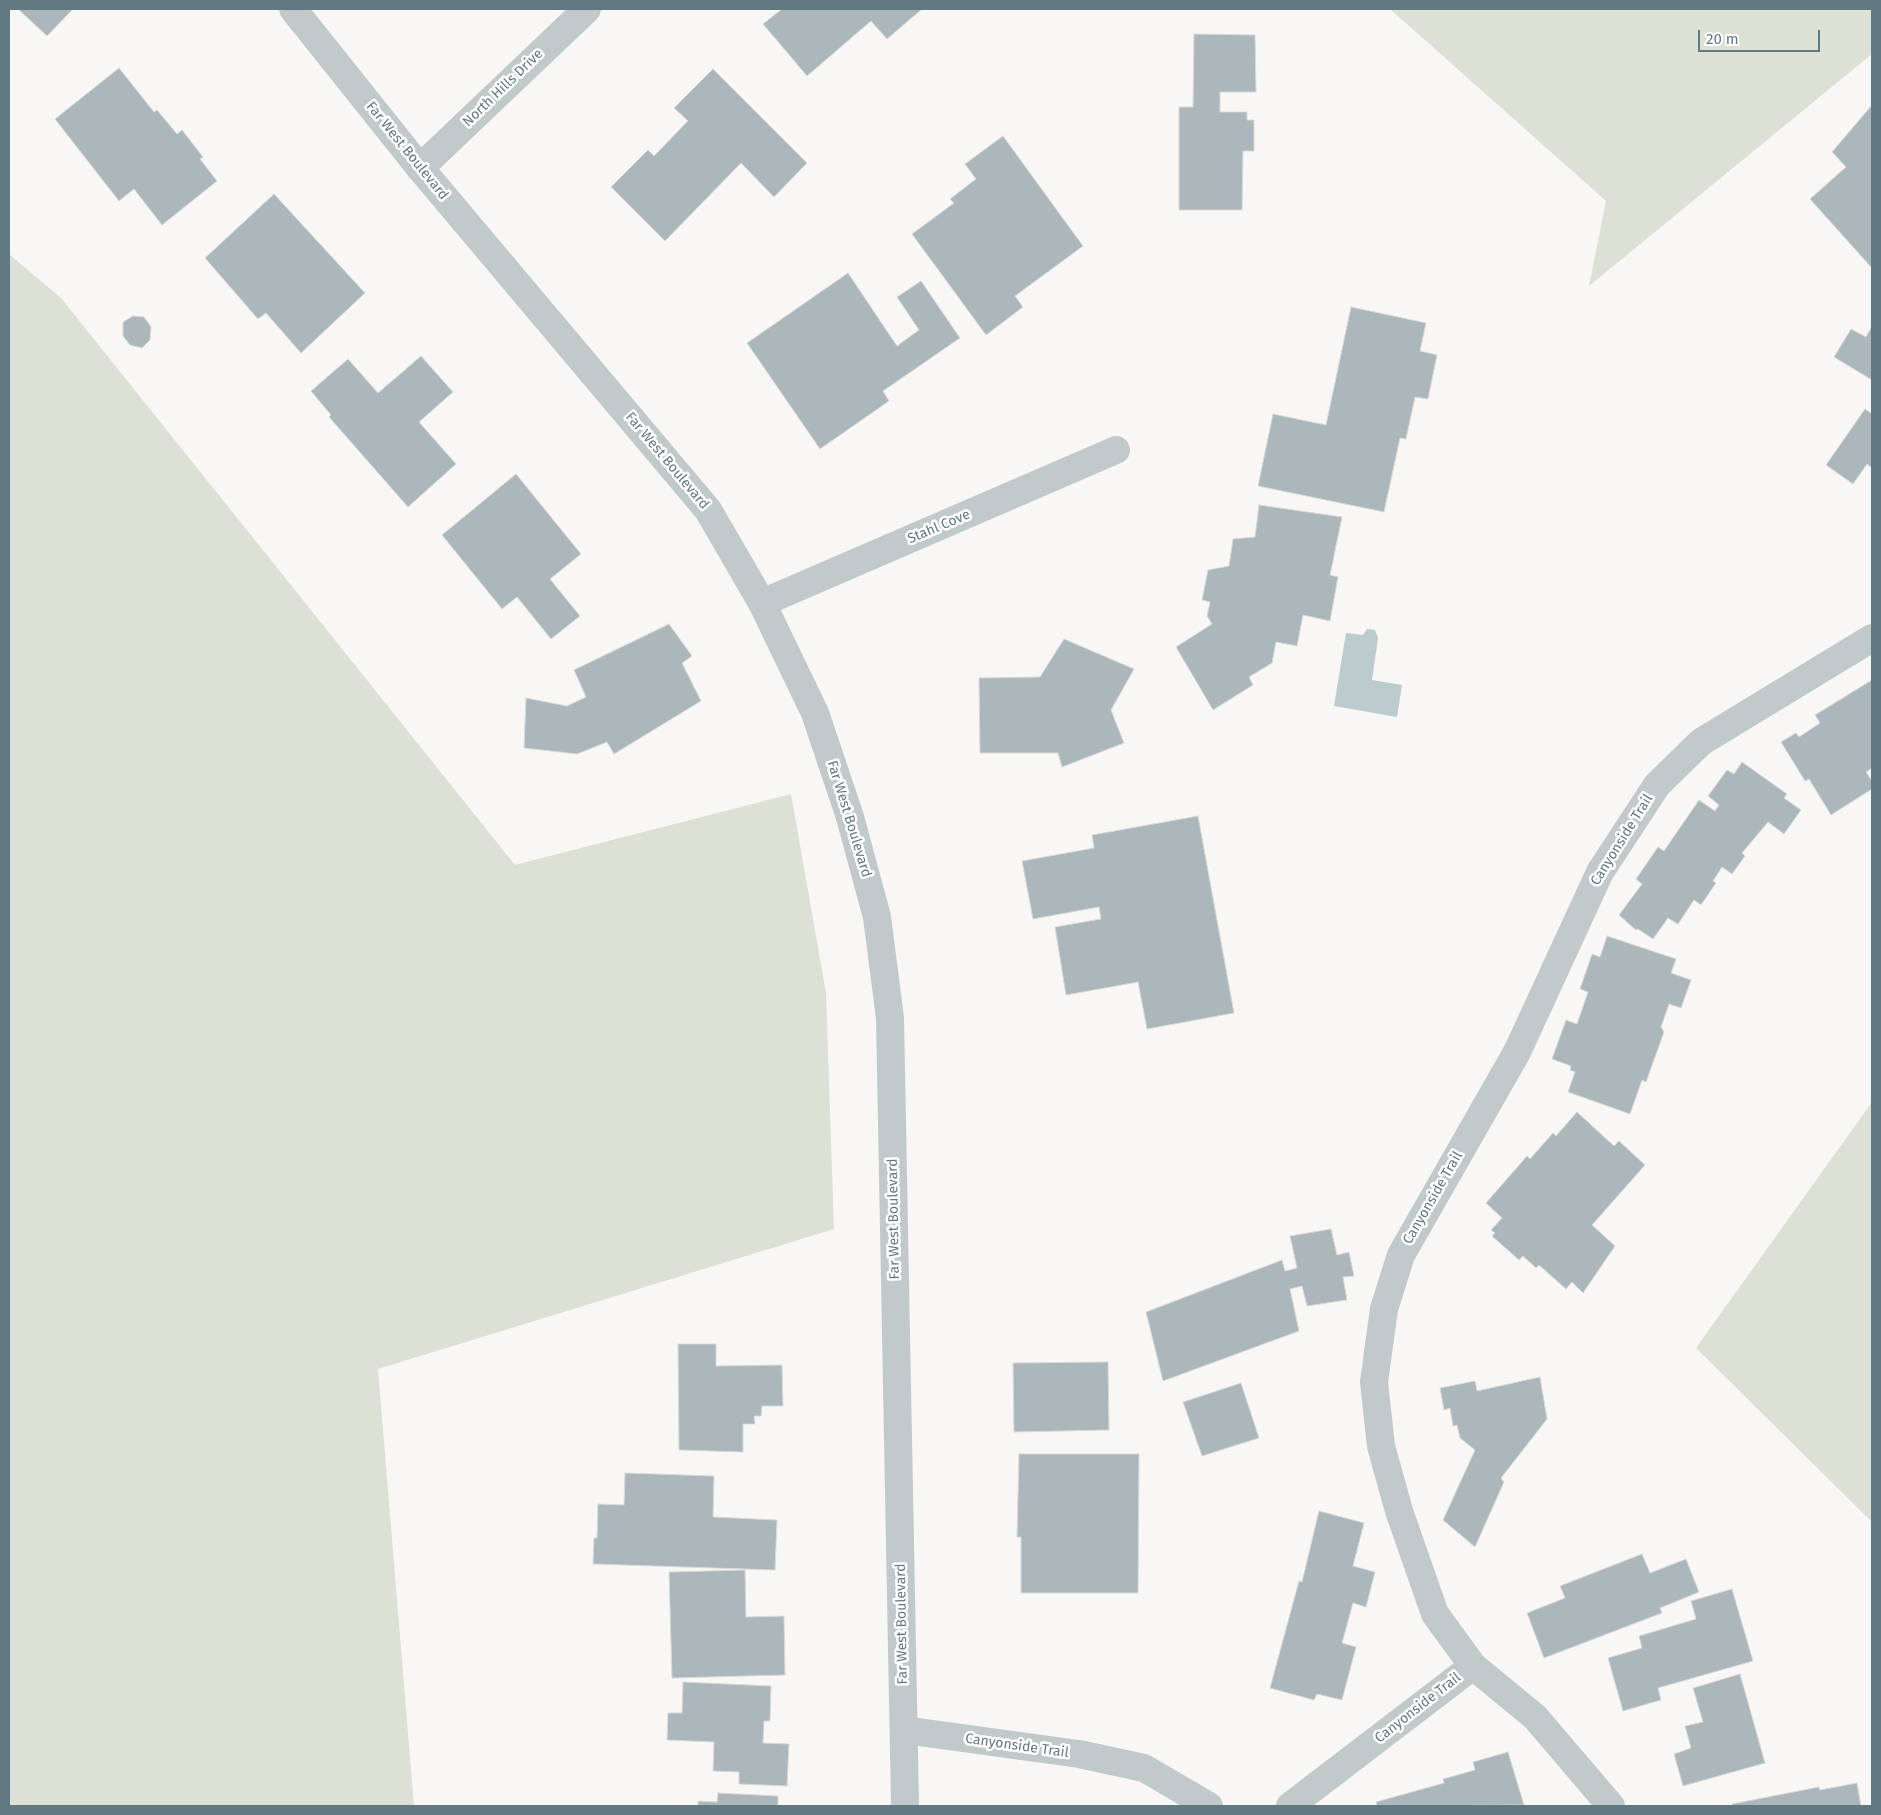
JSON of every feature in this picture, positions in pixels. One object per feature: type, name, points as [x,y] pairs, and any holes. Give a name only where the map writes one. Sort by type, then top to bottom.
[{"type":"street","name":"Far West Boulevard","points":[[293,9],[420,168],[708,510],[762,603],[815,713],[850,816],[877,917],[889,1008],[905,1806]]},
{"type":"street","name":"North Hills Drive","points":[[420,168],[587,9]]},
{"type":"street","name":"Stahl Cove","points":[[762,603],[1116,450]]},
{"type":"street","name":"Canyonside Trail","points":[[1290,1806],[1473,1666],[1435,1614],[1399,1511],[1381,1446],[1374,1382],[1384,1309],[1400,1255],[1517,1052],[1600,872],[1656,785],[1701,742],[1872,638]]},
{"type":"street","points":[[1473,1666],[1535,1717],[1611,1806]]},
{"type":"street","name":"Canyonside Trail","points":[[904,1730],[1080,1754],[1144,1768],[1209,1806]]},
{"type":"shaded area","points":[[1390,9],[1872,9],[1872,54],[1589,286],[1606,201]]},
{"type":"shaded area","points":[[9,254],[61,298],[515,865],[791,794],[826,993],[834,1229],[378,1369],[414,1806],[9,1806]]},
{"type":"shaded area","points":[[1367,629],[1375,630],[1378,638],[1372,680],[1402,685],[1397,717],[1334,706],[1346,633],[1363,635]]},
{"type":"shaded area","points":[[1872,1102],[1872,1522],[1696,1348]]},
{"type":"building","points":[[18,9],[73,9],[47,36]]},
{"type":"building","points":[[782,9],[922,9],[887,39],[871,21],[807,76],[763,24]]},
{"type":"building","points":[[1194,34],[1255,35],[1256,92],[1220,92],[1220,112],[1247,112],[1247,120],[1254,120],[1254,151],[1243,151],[1242,210],[1179,210],[1179,107],[1193,107]]},
{"type":"building","points":[[119,68],[154,112],[157,110],[177,134],[182,130],[203,157],[200,159],[217,181],[162,225],[134,189],[119,201],[55,119]]},
{"type":"building","points":[[713,69],[807,163],[774,197],[741,163],[665,241],[611,187],[648,150],[654,156],[688,121],[674,108]]},
{"type":"building","points":[[1872,105],[1871,267],[1810,199],[1846,167],[1832,152]]},
{"type":"building","points":[[1003,136],[1083,246],[1015,296],[1023,307],[986,335],[912,234],[954,203],[950,199],[976,179],[965,164]]},
{"type":"building","points":[[274,194],[365,293],[301,353],[266,313],[258,319],[205,258]]},
{"type":"building","points":[[848,273],[897,346],[919,330],[897,297],[921,281],[960,338],[883,391],[889,401],[820,449],[747,343]]},
{"type":"building","points":[[1351,307],[1426,323],[1420,351],[1437,355],[1428,399],[1415,397],[1406,439],[1400,438],[1384,512],[1258,486],[1273,414],[1326,425]]},
{"type":"building","points":[[133,316],[144,317],[151,327],[150,340],[142,348],[130,345],[123,336],[123,322]]},
{"type":"building","points":[[1872,326],[1872,380],[1834,357],[1851,329],[1866,337]]},
{"type":"building","points":[[421,356],[453,392],[419,422],[456,464],[408,507],[329,417],[331,415],[311,391],[348,359],[378,393]]},
{"type":"building","points":[[1865,409],[1872,414],[1872,468],[1867,464],[1853,484],[1826,465]]},
{"type":"building","points":[[516,474],[581,554],[550,579],[580,616],[551,639],[517,597],[502,609],[442,535]]},
{"type":"building","points":[[1259,505],[1342,517],[1330,575],[1338,577],[1330,621],[1303,615],[1297,646],[1276,642],[1272,663],[1249,677],[1253,685],[1213,710],[1176,647],[1212,624],[1207,616],[1210,602],[1202,600],[1208,570],[1229,566],[1233,539],[1255,537]]},
{"type":"building","points":[[669,624],[692,656],[682,663],[701,701],[614,754],[607,742],[577,754],[524,748],[526,698],[567,706],[586,697],[574,670]]},
{"type":"building","points":[[1064,639],[1134,669],[1111,710],[1124,743],[1062,767],[1058,753],[980,753],[979,678],[1040,677]]},
{"type":"building","points":[[1872,680],[1872,768],[1866,772],[1872,781],[1872,789],[1831,815],[1809,779],[1805,781],[1781,742],[1796,733],[1799,737],[1820,723],[1815,715]]},
{"type":"building","points":[[1742,762],[1787,794],[1784,798],[1801,810],[1784,834],[1768,822],[1742,853],[1745,856],[1732,874],[1722,867],[1713,881],[1716,883],[1701,905],[1694,900],[1678,924],[1668,918],[1653,939],[1638,929],[1636,930],[1619,915],[1642,884],[1636,879],[1658,847],[1664,851],[1699,800],[1715,811],[1719,805],[1708,796],[1727,770],[1734,774]]},
{"type":"building","points":[[1198,816],[1234,1013],[1147,1029],[1138,982],[1066,995],[1055,927],[1101,919],[1099,907],[1033,919],[1022,861],[1094,848],[1092,835]]},
{"type":"building","points":[[1607,936],[1676,959],[1671,973],[1691,980],[1681,1008],[1669,1004],[1661,1027],[1664,1032],[1646,1082],[1642,1080],[1630,1114],[1568,1092],[1575,1072],[1570,1070],[1571,1066],[1552,1059],[1566,1020],[1577,1024],[1588,992],[1580,989],[1592,954],[1600,957]]},
{"type":"building","points":[[1577,1112],[1614,1146],[1619,1141],[1645,1165],[1592,1225],[1615,1246],[1583,1293],[1572,1282],[1566,1289],[1539,1265],[1536,1268],[1523,1256],[1519,1260],[1492,1236],[1495,1233],[1491,1230],[1502,1218],[1486,1203],[1527,1156],[1530,1159],[1553,1133],[1556,1136]]},
{"type":"building","points":[[1331,1229],[1337,1255],[1349,1252],[1354,1276],[1343,1277],[1347,1300],[1307,1306],[1302,1286],[1290,1289],[1299,1331],[1163,1381],[1146,1312],[1282,1260],[1285,1271],[1297,1268],[1290,1236]]},
{"type":"building","points":[[678,1344],[716,1344],[716,1366],[782,1365],[783,1406],[762,1406],[761,1416],[754,1416],[755,1424],[743,1424],[743,1452],[679,1450]]},
{"type":"building","points":[[1108,1362],[1109,1430],[1014,1432],[1013,1363]]},
{"type":"building","points":[[1540,1377],[1547,1419],[1501,1478],[1504,1482],[1475,1547],[1443,1520],[1475,1450],[1460,1438],[1457,1425],[1453,1426],[1450,1408],[1444,1410],[1440,1388],[1475,1381],[1477,1391]]},
{"type":"building","points":[[1241,1383],[1259,1438],[1202,1456],[1183,1402]]},
{"type":"building","points":[[1019,1454],[1139,1454],[1138,1593],[1021,1593],[1021,1537],[1017,1537]]},
{"type":"building","points":[[625,1473],[714,1476],[713,1517],[777,1520],[775,1570],[593,1564],[594,1538],[597,1538],[598,1504],[624,1505]]},
{"type":"building","points":[[1319,1511],[1364,1523],[1353,1566],[1375,1572],[1366,1607],[1353,1603],[1342,1643],[1356,1647],[1342,1700],[1317,1694],[1314,1700],[1270,1688],[1299,1581],[1302,1582]]},
{"type":"building","points":[[1642,1554],[1650,1573],[1686,1559],[1699,1592],[1660,1608],[1662,1613],[1544,1658],[1527,1613],[1565,1598],[1560,1586]]},
{"type":"building","points":[[745,1570],[746,1617],[784,1616],[785,1675],[672,1678],[669,1572]]},
{"type":"building","points":[[1732,1589],[1753,1661],[1658,1688],[1661,1700],[1623,1711],[1608,1658],[1642,1648],[1639,1636],[1696,1619],[1691,1601]]},
{"type":"building","points":[[1740,1674],[1765,1763],[1683,1786],[1674,1754],[1691,1748],[1685,1726],[1703,1722],[1693,1688]]},
{"type":"building","points":[[683,1682],[771,1686],[770,1721],[764,1721],[763,1743],[789,1744],[787,1786],[739,1784],[739,1772],[713,1771],[714,1742],[667,1740],[668,1713],[682,1713]]},
{"type":"building","points":[[1508,1752],[1524,1805],[1377,1806],[1376,1802],[1444,1783],[1443,1779],[1475,1770],[1473,1762]]},
{"type":"building","points":[[1857,1783],[1861,1806],[1733,1806],[1732,1804],[1819,1787],[1820,1790]]},
{"type":"building","points":[[718,1793],[778,1796],[778,1806],[698,1806],[698,1801],[717,1802]]}]
